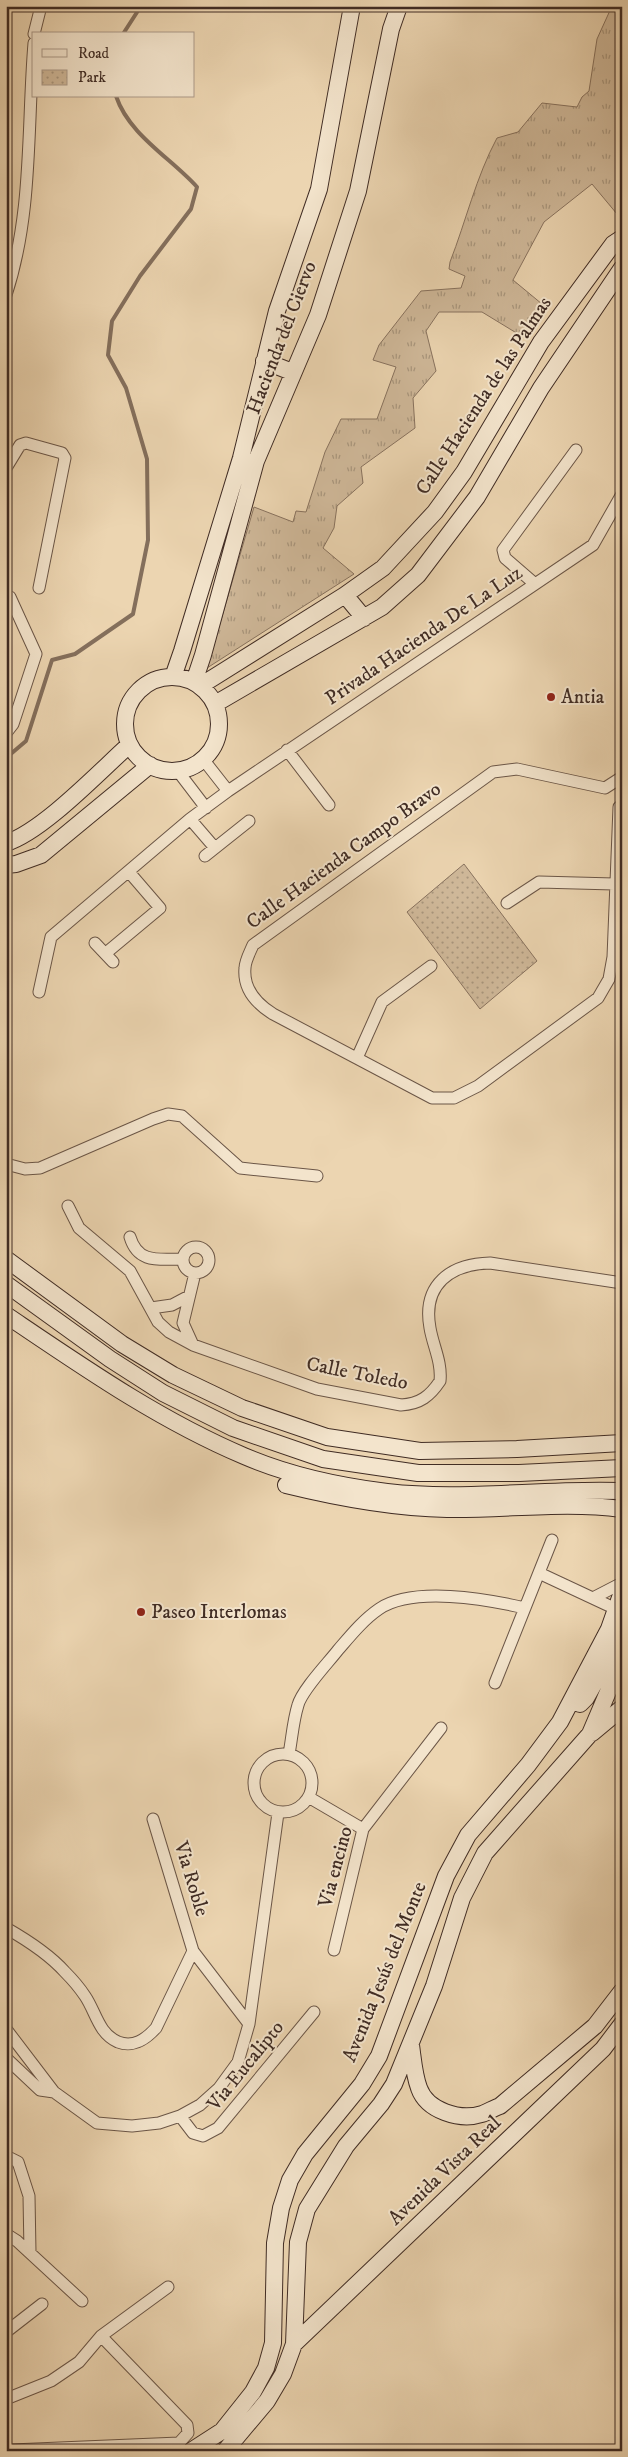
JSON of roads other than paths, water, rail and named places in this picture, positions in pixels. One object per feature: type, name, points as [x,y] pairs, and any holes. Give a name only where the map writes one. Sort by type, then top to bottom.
[{"type":"main road","name":"Hacienda del Ciervo","points":[[173,677],[241,458],[276,311],[319,189],[352,6]]},
{"type":"main road","name":"Hacienda del Ciervo","points":[[197,684],[203,655],[256,461],[292,372],[318,315],[358,191],[391,29],[399,6]]},
{"type":"main road","name":"Calle Hacienda de las Palmas","points":[[197,684],[345,595],[383,568],[435,512],[464,472],[541,342],[613,244],[622,238]]},
{"type":"main road","points":[[215,704],[382,607],[418,575],[477,497],[542,388],[622,268]]},
{"type":"main road","points":[[264,362],[292,372]]},
{"type":"main road","points":[[345,595],[364,618]]},
{"type":"main road","points":[[173,677],[197,684],[215,704],[219,719],[218,734],[213,748],[203,759],[191,766],[177,770],[163,770],[150,765],[129,745],[125,725],[127,711],[133,698],[143,687],[155,680],[173,677]]},
{"type":"main road","points":[[6,843],[18,839],[38,826],[129,745]]},
{"type":"main road","points":[[10,868],[41,856],[150,765]]},
{"type":"main road","points":[[6,1259],[122,1344],[173,1375],[242,1408],[326,1438],[420,1451],[517,1449],[622,1443]]},
{"type":"main road","points":[[6,1284],[110,1359],[163,1393],[233,1428],[323,1460],[418,1473],[519,1473],[622,1468]]},
{"type":"main road","points":[[6,1315],[164,1417],[244,1457],[282,1470],[331,1482],[387,1492],[503,1495],[573,1490],[622,1491]]},
{"type":"main road","points":[[286,1485],[331,1496],[388,1505],[446,1509],[505,1509],[592,1505],[622,1509]]},
{"type":"main road","name":"Avenida Jesús del Monte","points":[[202,2449],[222,2431],[253,2392],[266,2368],[273,2343],[275,2243],[281,2208],[290,2180],[306,2154],[362,2084],[379,2056],[446,1876],[468,1835],[528,1765],[560,1722],[609,1629],[622,1592]]},
{"type":"main road","points":[[560,1722],[586,1698],[622,1634]]},
{"type":"main road","points":[[590,1734],[622,1659]]},
{"type":"main road","points":[[222,2431],[229,2447],[267,2401],[283,2374],[294,2344],[298,2242],[307,2209],[346,2146],[382,2104],[394,2084],[434,1986],[462,1898],[485,1853],[590,1734],[622,1708]]},
{"type":"main road","points":[[409,1977],[434,1986]]},
{"type":"main road","name":"Avenida Vista Real","points":[[411,2045],[419,2089],[430,2103],[448,2113],[464,2116],[482,2114],[500,2106],[595,2026],[622,1991]]},
{"type":"main road","name":"Avenida Vista Real","points":[[294,2344],[603,2049],[622,2024]]},
{"type":"street","points":[[34,32],[41,6]]},
{"type":"street","points":[[6,295],[16,264],[29,175],[32,68]]},
{"type":"street","points":[[6,468],[20,445],[26,442],[62,453],[65,458],[39,588]]},
{"type":"street","points":[[535,584],[505,558],[503,550],[576,450]]},
{"type":"street","name":"Privada Hacienda De La Luz","points":[[39,992],[51,937],[190,819],[228,791],[593,545],[622,494]]},
{"type":"street","points":[[6,611],[7,597]]},
{"type":"street","points":[[6,733],[14,724],[36,654],[7,597]]},
{"type":"street","points":[[287,750],[329,805]]},
{"type":"street","points":[[203,759],[228,791]]},
{"type":"street","name":"Calle Hacienda Campo Bravo","points":[[622,777],[605,788],[517,769],[493,772],[253,945],[244,968],[248,986],[257,1004],[432,1098],[454,1098],[478,1086],[598,998],[609,979],[613,957],[614,884],[619,807],[622,805]]},
{"type":"street","points":[[177,770],[206,808]]},
{"type":"street","points":[[190,819],[215,848]]},
{"type":"street","points":[[205,856],[249,821]]},
{"type":"street","points":[[95,943],[109,957],[160,908],[160,905],[129,872]]},
{"type":"street","points":[[507,903],[539,882],[614,884]]},
{"type":"street","points":[[357,1058],[382,1002],[431,966]]},
{"type":"street","points":[[6,1164],[25,1170],[40,1168],[168,1114],[182,1116],[240,1168],[317,1176]]},
{"type":"street","name":"Calle Toledo","points":[[68,1206],[78,1228],[130,1271],[158,1322],[169,1332],[193,1345],[316,1389],[401,1405],[414,1404],[425,1398],[440,1381],[440,1362],[430,1329],[429,1305],[433,1291],[452,1271],[470,1263],[490,1263],[622,1283]]},
{"type":"street","points":[[130,1237],[133,1248],[138,1254],[148,1258],[183,1259]]},
{"type":"street","points":[[193,1247],[202,1248],[208,1253],[208,1267],[201,1273],[195,1273],[185,1268],[183,1259],[186,1252],[193,1247]]},
{"type":"street","points":[[193,1345],[183,1323],[195,1273]]},
{"type":"street","points":[[151,1308],[172,1306],[189,1296]]},
{"type":"street","points":[[495,1683],[552,1540]]},
{"type":"street","points":[[539,1573],[616,1609]]},
{"type":"street","points":[[593,1598],[622,1583]]},
{"type":"street","points":[[289,1754],[298,1703],[321,1671],[359,1625],[380,1608],[405,1599],[439,1597],[493,1601],[525,1608]]},
{"type":"street","name":"Via encino","points":[[334,1950],[363,1829],[441,1728]]},
{"type":"street","points":[[276,1754],[289,1754],[302,1759],[311,1770],[314,1784],[310,1798],[302,1807],[291,1812],[278,1813],[268,1809],[259,1801],[254,1791],[257,1769],[265,1760],[276,1754]]},
{"type":"street","points":[[310,1798],[363,1829]]},
{"type":"street","points":[[6,2030],[54,2092],[97,2123],[132,2126],[159,2123],[180,2116],[200,2104],[220,2088],[238,2062],[249,2024],[278,1813]]},
{"type":"street","name":"Via Roble","points":[[153,1819],[193,1951],[249,2024]]},
{"type":"street","points":[[6,1928],[28,1941],[64,1970],[86,1996],[106,2034],[119,2042],[133,2044],[146,2038],[156,2028],[193,1951]]},
{"type":"street","name":"Via Eucalipto","points":[[180,2116],[193,2133],[203,2136],[218,2128],[314,2012]]},
{"type":"street","points":[[6,2058],[40,2090],[54,2092]]},
{"type":"street","points":[[6,2156],[18,2162],[29,2196],[30,2252]]},
{"type":"street","points":[[6,2234],[30,2252],[82,2301]]},
{"type":"street","points":[[6,2399],[52,2381],[79,2362],[101,2336],[168,2287]]},
{"type":"street","points":[[6,2332],[42,2304]]},
{"type":"street","points":[[12,2450],[179,2443],[188,2433],[187,2425],[101,2336]]},
{"type":"waterway","points":[[124,32],[141,6]]},
{"type":"waterway","points":[[6,758],[26,741],[52,660],[75,654],[133,614],[148,540],[147,459],[126,388],[108,355],[112,321],[140,276],[191,209],[197,187],[130,123],[117,98]]},
{"type":"place","name":"Antia","points":[[551,697]]},
{"type":"place","name":"Paseo Interlomas","points":[[141,1612]]}]
